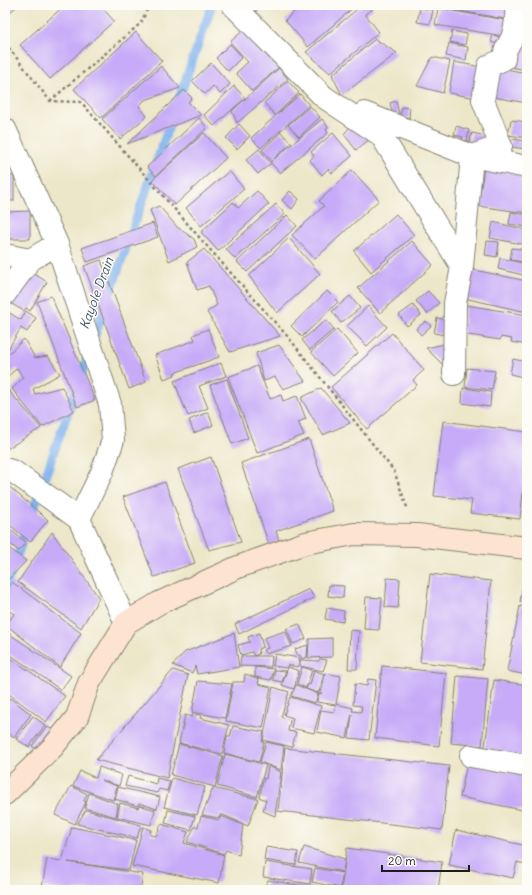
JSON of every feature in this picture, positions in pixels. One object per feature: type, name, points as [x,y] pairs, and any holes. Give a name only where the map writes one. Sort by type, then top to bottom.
[{"type":"street","points":[[233,5],[324,97],[381,135],[462,267]]},
{"type":"street","points":[[472,156],[501,146],[483,100],[488,66],[504,59],[504,51],[513,36],[517,10],[515,5]]},
{"type":"street","points":[[324,97],[472,156],[527,167]]},
{"type":"street","points":[[5,129],[57,244],[110,404],[113,440],[102,472],[79,519]]},
{"type":"street","points":[[454,374],[455,303],[462,267],[472,156]]},
{"type":"street","points":[[5,294],[30,260],[57,244]]},
{"type":"street","points":[[5,255],[30,260]]},
{"type":"street","points":[[5,469],[14,472],[79,519],[126,623]]},
{"type":"street","points":[[5,794],[53,747],[77,717],[89,683],[126,623],[159,603],[238,567],[306,544],[354,534],[417,535],[527,548]]},
{"type":"street","points":[[471,756],[527,766]]},
{"type":"path","points":[[50,101],[141,23],[149,5]]},
{"type":"path","points":[[5,43],[50,101]]},
{"type":"path","points":[[50,101],[81,102],[288,338],[394,471],[417,535]]},
{"type":"building","points":[[5,5],[18,5],[5,17]]},
{"type":"building","points":[[65,5],[100,5],[114,21],[50,79],[20,45]]},
{"type":"building","points":[[242,5],[263,5],[251,15]]},
{"type":"building","points":[[302,5],[356,5],[308,47],[285,20]]},
{"type":"building","points":[[362,5],[371,5],[373,9],[365,14],[379,32],[330,73],[306,52]]},
{"type":"building","points":[[508,5],[511,20],[431,6]]},
{"type":"building","points":[[420,8],[433,10],[430,24],[417,22]]},
{"type":"building","points":[[438,8],[511,21],[510,37],[435,25]]},
{"type":"building","points":[[246,28],[280,66],[252,91],[236,73],[248,62],[230,42]]},
{"type":"building","points":[[452,31],[467,34],[465,45],[450,42]]},
{"type":"building","points":[[136,32],[162,61],[101,118],[74,89]]},
{"type":"building","points":[[493,35],[501,38],[503,46],[491,42]]},
{"type":"building","points":[[516,36],[527,38],[527,70],[510,67]]},
{"type":"building","points":[[375,39],[397,53],[342,95],[332,75]]},
{"type":"building","points":[[449,43],[468,47],[466,60],[446,56]]},
{"type":"building","points":[[230,44],[242,57],[228,71],[216,58]]},
{"type":"building","points":[[432,57],[450,61],[443,93],[417,86]]},
{"type":"building","points":[[454,62],[487,68],[481,99],[449,93]]},
{"type":"building","points":[[211,63],[230,84],[220,94],[213,86],[205,94],[192,81]]},
{"type":"building","points":[[161,66],[180,88],[145,100],[139,106],[147,116],[120,139],[102,119]]},
{"type":"building","points":[[489,66],[527,73],[527,103],[493,97]]},
{"type":"building","points":[[279,68],[288,79],[237,123],[232,111]]},
{"type":"building","points":[[288,81],[299,93],[275,115],[264,103]]},
{"type":"building","points":[[234,86],[245,98],[214,126],[204,115]]},
{"type":"building","points":[[184,90],[192,98],[188,102],[201,115],[127,144]]},
{"type":"building","points":[[300,94],[309,105],[261,148],[251,138]]},
{"type":"building","points":[[396,101],[399,114],[393,116],[390,103]]},
{"type":"building","points":[[310,106],[320,117],[299,137],[288,125]]},
{"type":"building","points":[[402,107],[410,108],[409,118],[400,116]]},
{"type":"building","points":[[199,118],[207,128],[156,176],[147,167]]},
{"type":"building","points":[[322,119],[328,127],[326,130],[328,133],[280,173],[271,163],[258,174],[246,160],[259,149],[270,162],[272,161],[262,150],[281,132],[291,143],[274,159]]},
{"type":"building","points":[[511,120],[527,122],[527,138],[508,135]]},
{"type":"building","points":[[354,122],[374,136],[356,150],[344,134]]},
{"type":"building","points":[[239,124],[250,136],[237,149],[226,138]]},
{"type":"building","points":[[456,126],[469,130],[467,141],[462,140],[463,137],[454,135]]},
{"type":"building","points":[[204,133],[226,158],[175,205],[152,180]]},
{"type":"building","points":[[333,133],[352,156],[332,173],[328,169],[322,175],[310,160],[314,156],[311,152]]},
{"type":"building","points":[[472,133],[495,138],[484,147],[469,144]]},
{"type":"building","points":[[512,139],[527,141],[527,149],[510,147]]},
{"type":"building","points":[[5,163],[9,176],[14,176],[14,201],[5,201]]},
{"type":"building","points":[[484,168],[527,175],[527,213],[478,206]]},
{"type":"building","points":[[352,170],[379,200],[315,259],[292,235],[324,206],[319,201]]},
{"type":"building","points":[[229,171],[244,189],[201,226],[186,208]]},
{"type":"building","points":[[257,191],[269,204],[218,251],[201,232],[233,202],[238,208]]},
{"type":"building","points":[[290,191],[299,199],[292,209],[282,200]]},
{"type":"building","points":[[276,204],[285,214],[235,259],[226,249]]},
{"type":"building","points":[[159,206],[177,227],[194,239],[197,247],[169,261],[150,210]]},
{"type":"building","points":[[30,211],[30,239],[5,239],[5,212]]},
{"type":"building","points":[[511,212],[527,215],[527,227],[509,224]]},
{"type":"building","points":[[396,214],[414,235],[371,272],[354,251]]},
{"type":"building","points":[[287,215],[297,226],[247,272],[237,262]]},
{"type":"building","points":[[493,222],[527,230],[527,245],[490,238]]},
{"type":"building","points":[[153,223],[158,237],[87,262],[82,248]]},
{"type":"building","points":[[289,238],[320,274],[277,313],[249,276]]},
{"type":"building","points":[[412,241],[433,265],[380,313],[358,288]]},
{"type":"building","points":[[487,241],[499,242],[497,257],[485,255]]},
{"type":"building","points":[[512,248],[527,250],[527,262],[510,260]]},
{"type":"building","points":[[204,249],[280,336],[230,352],[207,312],[217,305],[209,286],[197,290],[187,262]]},
{"type":"building","points":[[500,258],[527,264],[527,276],[498,269]]},
{"type":"building","points":[[101,260],[146,382],[129,389],[84,266]]},
{"type":"building","points":[[465,268],[527,281],[527,312],[459,297]]},
{"type":"building","points":[[28,270],[47,282],[30,311],[26,308],[24,311],[10,303]]},
{"type":"building","points":[[327,291],[338,302],[302,337],[291,326]]},
{"type":"building","points":[[428,291],[439,303],[427,314],[416,301]]},
{"type":"building","points":[[51,296],[95,400],[77,407],[37,302]]},
{"type":"building","points":[[350,296],[360,308],[341,323],[332,311]]},
{"type":"building","points":[[413,305],[421,315],[407,326],[399,315]]},
{"type":"building","points":[[466,305],[527,315],[527,345],[511,342],[512,339],[501,337],[500,340],[462,334]]},
{"type":"building","points":[[368,306],[387,327],[367,346],[347,326]]},
{"type":"building","points":[[5,310],[21,320],[26,311],[36,318],[27,332],[21,328],[5,354]]},
{"type":"building","points":[[437,318],[453,321],[450,336],[434,333]]},
{"type":"building","points":[[326,320],[334,329],[310,350],[302,340]]},
{"type":"building","points":[[426,321],[431,326],[421,335],[416,329]]},
{"type":"building","points":[[208,329],[219,357],[174,373],[175,375],[164,379],[155,355],[195,340],[193,335]]},
{"type":"building","points":[[337,329],[358,353],[333,376],[311,352]]},
{"type":"building","points":[[392,333],[424,370],[413,380],[417,385],[367,429],[331,387]]},
{"type":"building","points":[[24,339],[35,358],[48,356],[60,374],[33,389],[35,394],[62,387],[74,411],[42,427],[12,389],[23,378],[17,368],[5,379],[5,357]]},
{"type":"building","points":[[449,343],[444,366],[426,348]]},
{"type":"building","points":[[279,345],[305,381],[283,389],[275,377],[264,381],[256,353]]},
{"type":"building","points":[[513,359],[527,362],[527,378],[510,374]]},
{"type":"building","points":[[221,363],[226,376],[199,386],[208,408],[188,416],[174,381]]},
{"type":"building","points":[[257,366],[270,399],[281,395],[283,401],[297,396],[306,419],[298,422],[304,435],[257,453],[228,377]]},
{"type":"building","points":[[467,368],[495,371],[492,390],[465,387]]},
{"type":"building","points":[[227,379],[248,438],[232,444],[210,385]]},
{"type":"building","points":[[5,386],[41,428],[5,450]]},
{"type":"building","points":[[321,388],[350,423],[323,435],[301,398]]},
{"type":"building","points":[[463,388],[491,392],[490,407],[462,403]]},
{"type":"building","points":[[208,412],[213,425],[194,433],[189,420]]},
{"type":"building","points":[[443,421],[527,432],[527,458],[520,519],[470,513],[472,500],[434,496]]},
{"type":"building","points":[[309,439],[333,511],[276,531],[279,541],[269,545],[241,463]]},
{"type":"building","points":[[211,457],[241,542],[209,550],[178,469]]},
{"type":"building","points":[[165,482],[195,563],[154,577],[123,497]]},
{"type":"building","points":[[5,483],[48,520],[30,542],[5,521]]},
{"type":"building","points":[[5,526],[26,542],[19,551],[5,540]]},
{"type":"building","points":[[52,532],[99,598],[81,628],[18,582]]},
{"type":"building","points":[[5,545],[26,561],[8,580],[5,578]]},
{"type":"building","points":[[430,574],[491,581],[482,669],[420,662]]},
{"type":"building","points":[[387,578],[400,579],[398,608],[385,607]]},
{"type":"building","points":[[12,582],[81,633],[60,667],[6,625],[14,614],[5,608],[5,594]]},
{"type":"building","points":[[523,584],[527,584],[527,603],[520,602]]},
{"type":"building","points":[[329,585],[344,586],[343,598],[328,596]]},
{"type":"building","points":[[309,589],[314,598],[239,634],[235,624]]},
{"type":"building","points":[[366,597],[382,598],[379,630],[364,629]]},
{"type":"building","points":[[520,606],[527,607],[527,675],[507,671]]},
{"type":"building","points":[[327,608],[344,611],[343,622],[325,619]]},
{"type":"building","points":[[5,611],[10,615],[5,626]]},
{"type":"building","points":[[299,624],[306,639],[293,644],[286,629]]},
{"type":"building","points":[[350,630],[359,631],[357,669],[348,669]]},
{"type":"building","points":[[285,631],[292,646],[266,654],[263,650],[268,648],[264,638]]},
{"type":"building","points":[[8,633],[71,676],[61,690],[5,651],[5,636]]},
{"type":"building","points":[[234,633],[239,667],[197,674],[195,666],[192,673],[173,665],[185,652]]},
{"type":"building","points":[[259,633],[263,647],[258,649],[259,654],[254,656],[252,652],[241,655],[238,645],[250,642],[248,637]]},
{"type":"building","points":[[332,638],[332,657],[308,658],[309,639]]},
{"type":"building","points":[[308,645],[307,657],[302,659],[300,655],[298,656],[295,649]]},
{"type":"building","points":[[5,654],[65,696],[46,722],[5,691]]},
{"type":"building","points":[[275,654],[300,658],[298,667],[287,665],[287,668],[273,666]]},
{"type":"building","points":[[241,656],[272,656],[271,667],[240,666]]},
{"type":"building","points":[[320,659],[327,660],[323,671],[300,666],[300,660],[319,661]]},
{"type":"building","points":[[382,666],[446,673],[439,746],[375,738]]},
{"type":"building","points":[[255,667],[274,669],[271,680],[255,677]]},
{"type":"building","points":[[288,667],[299,671],[294,689],[282,685]]},
{"type":"building","points":[[302,667],[312,670],[306,688],[297,684]]},
{"type":"building","points":[[173,670],[188,675],[167,778],[96,760]]},
{"type":"building","points":[[275,670],[286,671],[282,682],[273,680]]},
{"type":"building","points":[[314,670],[324,674],[318,693],[306,689],[308,684],[310,685]]},
{"type":"building","points":[[325,673],[341,676],[336,704],[353,708],[352,711],[361,712],[362,706],[353,705],[355,684],[367,686],[368,679],[376,680],[369,740],[349,738],[352,714],[347,738],[317,732],[321,710],[334,712],[336,705],[317,702],[319,693],[321,694]]},
{"type":"building","points":[[245,674],[259,679],[258,684],[271,687],[263,728],[226,721],[233,682],[244,682]]},
{"type":"building","points":[[457,676],[488,679],[482,746],[451,743]]},
{"type":"building","points":[[494,680],[527,685],[527,760],[484,753]]},
{"type":"building","points":[[198,681],[232,684],[225,718],[192,712]]},
{"type":"building","points":[[296,685],[318,694],[315,703],[291,696]]},
{"type":"building","points":[[273,687],[289,692],[281,717],[290,720],[288,731],[296,732],[292,747],[263,740]]},
{"type":"building","points":[[290,697],[321,706],[314,733],[291,728],[293,718],[284,715]]},
{"type":"building","points":[[10,698],[31,714],[14,737],[5,731],[5,705]]},
{"type":"building","points":[[193,714],[201,715],[200,718],[229,725],[222,754],[179,743],[185,715],[192,717]]},
{"type":"building","points":[[33,716],[45,725],[29,747],[16,739]]},
{"type":"building","points":[[233,726],[264,732],[262,742],[264,742],[259,762],[224,753],[227,736],[230,736]]},
{"type":"building","points":[[46,727],[55,730],[40,752],[32,746]]},
{"type":"building","points":[[266,742],[284,746],[281,770],[260,762]]},
{"type":"building","points":[[179,744],[223,756],[215,787],[171,775]]},
{"type":"building","points":[[285,748],[449,766],[442,830],[278,811]]},
{"type":"building","points":[[225,754],[266,765],[257,797],[217,786]]},
{"type":"building","points":[[467,763],[527,776],[527,811],[460,797]]},
{"type":"building","points":[[268,766],[281,772],[275,816],[263,811],[266,800],[259,797],[264,778],[266,779]]},
{"type":"building","points":[[99,767],[122,775],[119,786],[101,780],[117,786],[113,800],[73,786],[80,771],[96,778]]},
{"type":"building","points":[[128,776],[156,784],[157,778],[170,781],[167,791],[159,789],[157,793],[125,786]]},
{"type":"building","points":[[172,778],[205,787],[197,815],[164,807]]},
{"type":"building","points":[[71,786],[87,794],[84,801],[86,802],[75,824],[55,815]]},
{"type":"building","points":[[118,787],[160,797],[157,809],[139,803],[137,806],[115,799]]},
{"type":"building","points":[[213,788],[258,799],[248,826],[221,814],[219,818],[202,815]]},
{"type":"building","points":[[89,793],[118,804],[116,817],[85,808]]},
{"type":"building","points":[[120,803],[138,808],[139,805],[155,810],[151,825],[117,817]]},
{"type":"building","points":[[86,810],[141,825],[137,838],[77,824]]},
{"type":"building","points":[[168,810],[195,816],[191,830],[165,823]]},
{"type":"building","points":[[201,816],[219,820],[221,816],[243,825],[239,855],[226,850],[224,854],[187,842],[195,826],[198,827]]},
{"type":"building","points":[[161,824],[188,832],[184,843],[224,855],[219,883],[132,866],[143,827],[151,830],[150,835],[156,836]]},
{"type":"building","points":[[72,827],[136,840],[129,870],[68,862],[143,874],[141,887],[138,887],[137,890],[64,890],[42,887],[47,859],[62,861]]},
{"type":"building","points":[[456,830],[527,846],[527,865],[517,862],[513,878],[449,865]]},
{"type":"building","points":[[266,847],[298,852],[296,865],[264,860]]},
{"type":"building","points":[[304,847],[345,859],[343,872],[299,863]]},
{"type":"building","points":[[347,848],[442,862],[438,890],[341,890]]},
{"type":"building","points":[[265,862],[312,869],[310,884],[263,877]]},
{"type":"building","points":[[315,868],[343,873],[340,888],[312,882]]},
{"type":"building","points":[[268,880],[320,889],[320,890],[263,890]]},
{"type":"waterway","name":"Kayole Drain","points":[[177,104],[212,5]]},
{"type":"waterway","name":"Kayole Drain","points":[[93,341],[172,118]]},
{"type":"waterway","name":"Kayole Drain","points":[[5,590],[89,353]]}]
